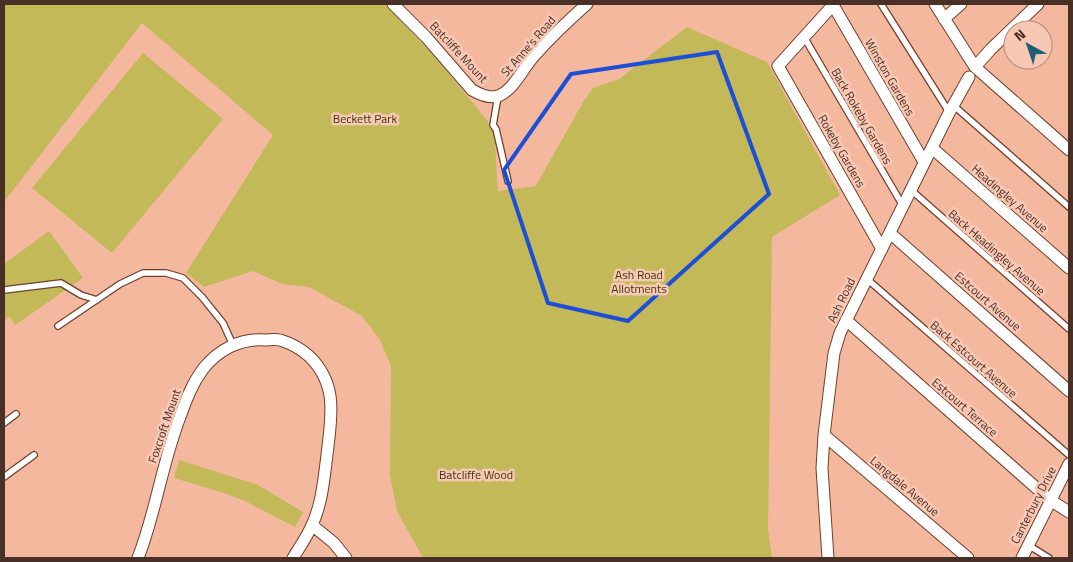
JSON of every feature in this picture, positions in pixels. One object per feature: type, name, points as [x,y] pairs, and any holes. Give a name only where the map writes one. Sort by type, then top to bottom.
[{"type":"street","name":"Batcliffe Mount","points":[[393,4],[426,37],[469,86],[485,96],[498,96]]},
{"type":"street","name":"St Anne's Road","points":[[498,96],[511,86],[533,57],[587,4]]},
{"type":"street","points":[[804,37],[833,4]]},
{"type":"street","name":"Winston Gardens","points":[[833,4],[924,162]]},
{"type":"street","points":[[935,4],[972,72],[1069,150]]},
{"type":"street","points":[[944,19],[957,5]]},
{"type":"street","name":"Ash Road","points":[[828,558],[822,468],[834,353],[840,333],[924,162],[972,72],[1031,6]]},
{"type":"street","name":"Rokeby Gardens","points":[[804,37],[778,66],[882,249]]},
{"type":"street","name":"Headingley Avenue","points":[[932,148],[1069,268]]},
{"type":"street","name":"Estcourt Avenue","points":[[890,233],[1069,391]]},
{"type":"street","name":"Estcourt Terrace","points":[[846,320],[1050,500],[1069,512]]},
{"type":"street","name":"Foxcroft Mount","points":[[138,558],[170,442],[188,397],[202,370],[212,358],[233,345],[256,339],[279,340],[303,350],[314,360],[328,381],[331,399],[331,422],[324,477],[312,525],[293,558]]},
{"type":"street","name":"Langdale Avenue","points":[[824,435],[968,558]]},
{"type":"street","name":"Canterbury Drive","points":[[1022,558],[1069,464]]},
{"type":"street","points":[[312,525],[334,543],[346,558]]},
{"type":"lane","points":[[881,4],[951,109],[1069,207]]},
{"type":"lane","name":"Back Rokeby Gardens","points":[[804,37],[903,206]]},
{"type":"lane","points":[[498,96],[493,125],[496,128],[508,181]]},
{"type":"lane","name":"Back Headingley Avenue","points":[[911,190],[1069,329]]},
{"type":"lane","points":[[58,326],[120,284],[143,273],[166,273],[183,278],[202,297],[223,323],[233,345]]},
{"type":"lane","name":"Back Estcourt Avenue","points":[[866,279],[1069,455]]},
{"type":"lane","points":[[4,290],[61,283],[81,295],[97,300]]},
{"type":"lane","points":[[4,423],[16,414]]},
{"type":"lane","points":[[4,475],[34,455]]},
{"type":"lane","points":[[1028,545],[1049,558]]},
{"type":"highlighted area","points":[[717,52],[769,194],[628,321],[548,303],[504,170],[571,74]]},
{"type":"green space","points":[[4,4],[385,4],[437,59],[494,129],[498,191],[536,186],[583,102],[593,88],[619,79],[687,27],[767,62],[840,195],[772,237],[768,530],[772,558],[423,558],[397,511],[390,475],[391,366],[380,340],[362,316],[309,287],[282,284],[253,271],[204,287],[186,273],[273,135],[142,23],[4,202]]},
{"type":"green space","points":[[143,53],[223,119],[112,253],[32,188]]},
{"type":"green space","points":[[49,231],[83,278],[15,325],[10,317],[4,321],[4,264]]},
{"type":"green space","points":[[179,460],[258,485],[303,512],[295,527],[245,501],[174,478]]},
{"type":"park label","name":"Beckett Park","points":[[365,118]]},
{"type":"park label","name":"Ash Road Allotments","points":[[639,281]]},
{"type":"park label","name":"Batcliffe Wood","points":[[476,474]]}]
